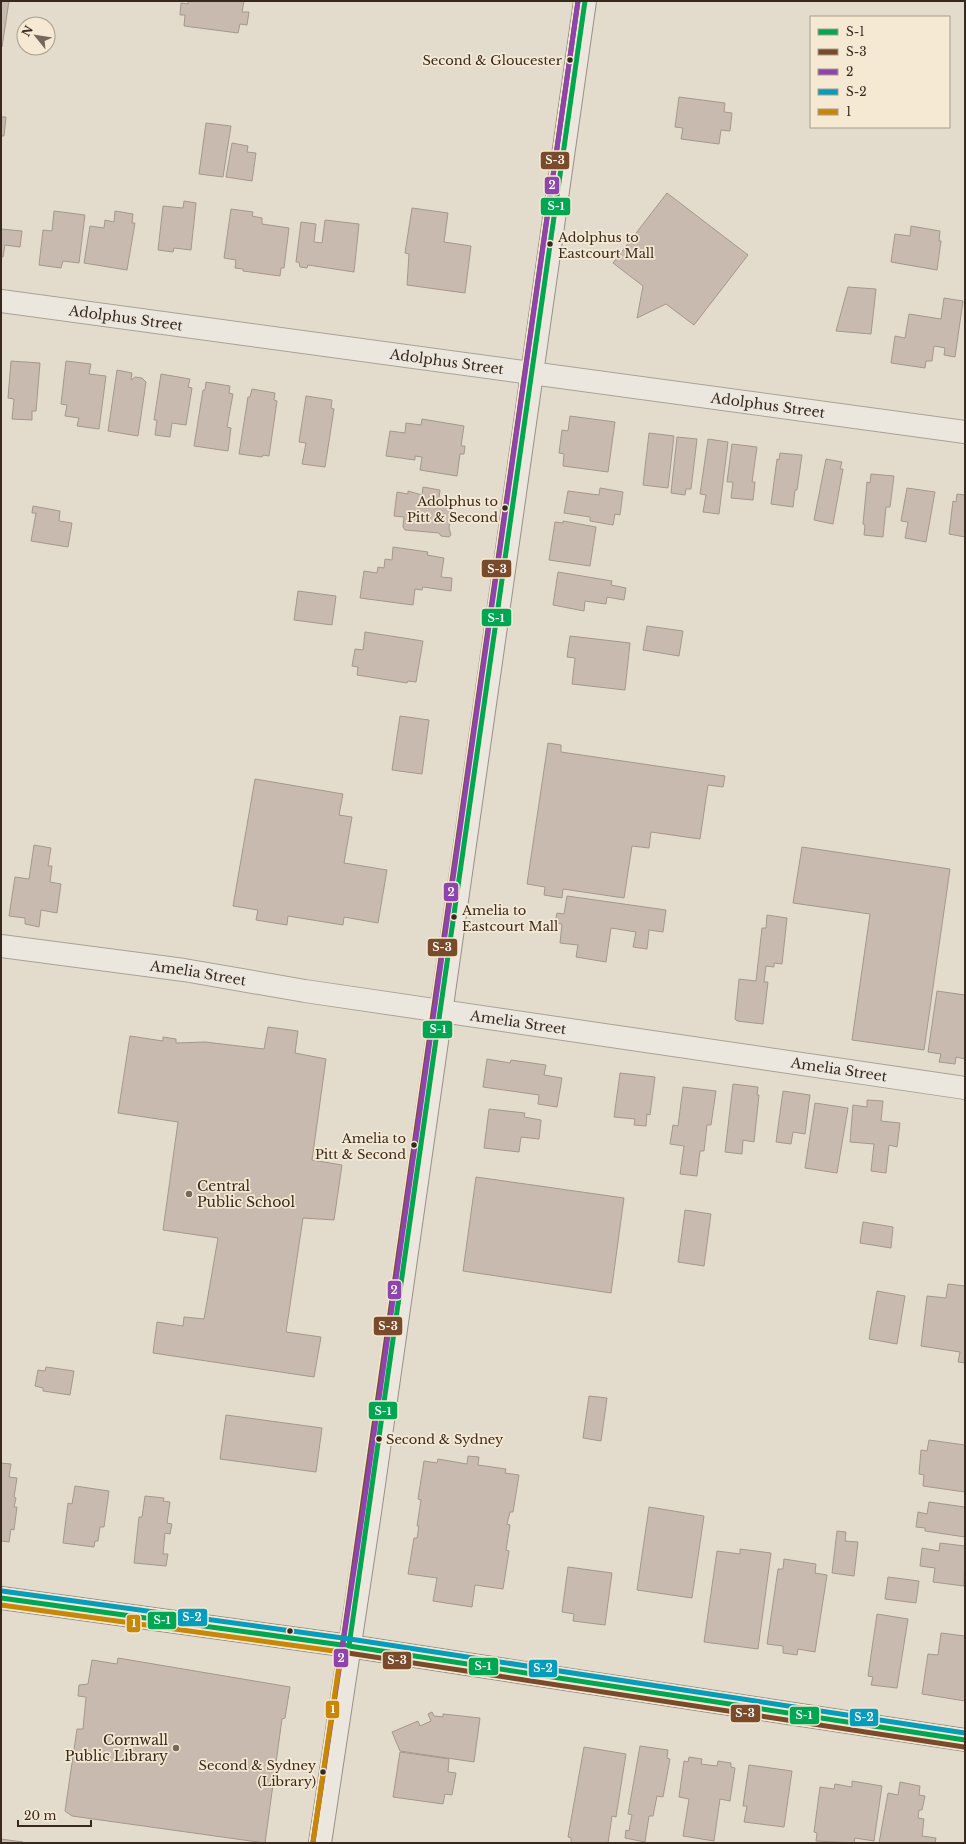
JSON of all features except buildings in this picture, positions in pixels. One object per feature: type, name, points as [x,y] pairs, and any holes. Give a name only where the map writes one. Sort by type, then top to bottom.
[{"type":"street","points":[[320,1843],[585,1]]},
{"type":"street","name":"Adolphus Street","points":[[1,301],[965,432]]},
{"type":"street","name":"Amelia Street","points":[[1,946],[184,970],[305,991],[965,1088]]},
{"type":"street","points":[[1,1598],[349,1646],[965,1740]]},
{"type":"transit line","name":"S-3","points":[[578,1],[342,1648],[348,1653],[964,1747]]},
{"type":"transit line","name":"2","points":[[313,1842],[363,1511],[578,1]]},
{"type":"transit line","name":"S-1","points":[[349,1646],[585,1]]},
{"type":"transit line","name":"S-2","points":[[2,1591],[350,1639],[965,1733]]},
{"type":"transit line","name":"S-1","points":[[1,1598],[349,1646],[965,1740]]},
{"type":"transit line","name":"1","points":[[1,1605],[341,1652],[313,1842]]},
{"type":"place","name":"Second & Gloucester","points":[[570,60]]},
{"type":"place","name":"Adolphus to Eastcourt Mall","points":[[550,244]]},
{"type":"place","name":"Adolphus to Pitt & Second","points":[[505,508]]},
{"type":"place","name":"Amelia to Eastcourt Mall","points":[[454,917]]},
{"type":"place","name":"Amelia to Pitt & Second","points":[[414,1145]]},
{"type":"place","name":"Central Public School","points":[[189,1194]]},
{"type":"place","name":"Second & Sydney","points":[[379,1439]]},
{"type":"place","name":"Cornwall Public Library","points":[[176,1748]]},
{"type":"place","name":"Second & Sydney (Library)","points":[[323,1772]]}]
